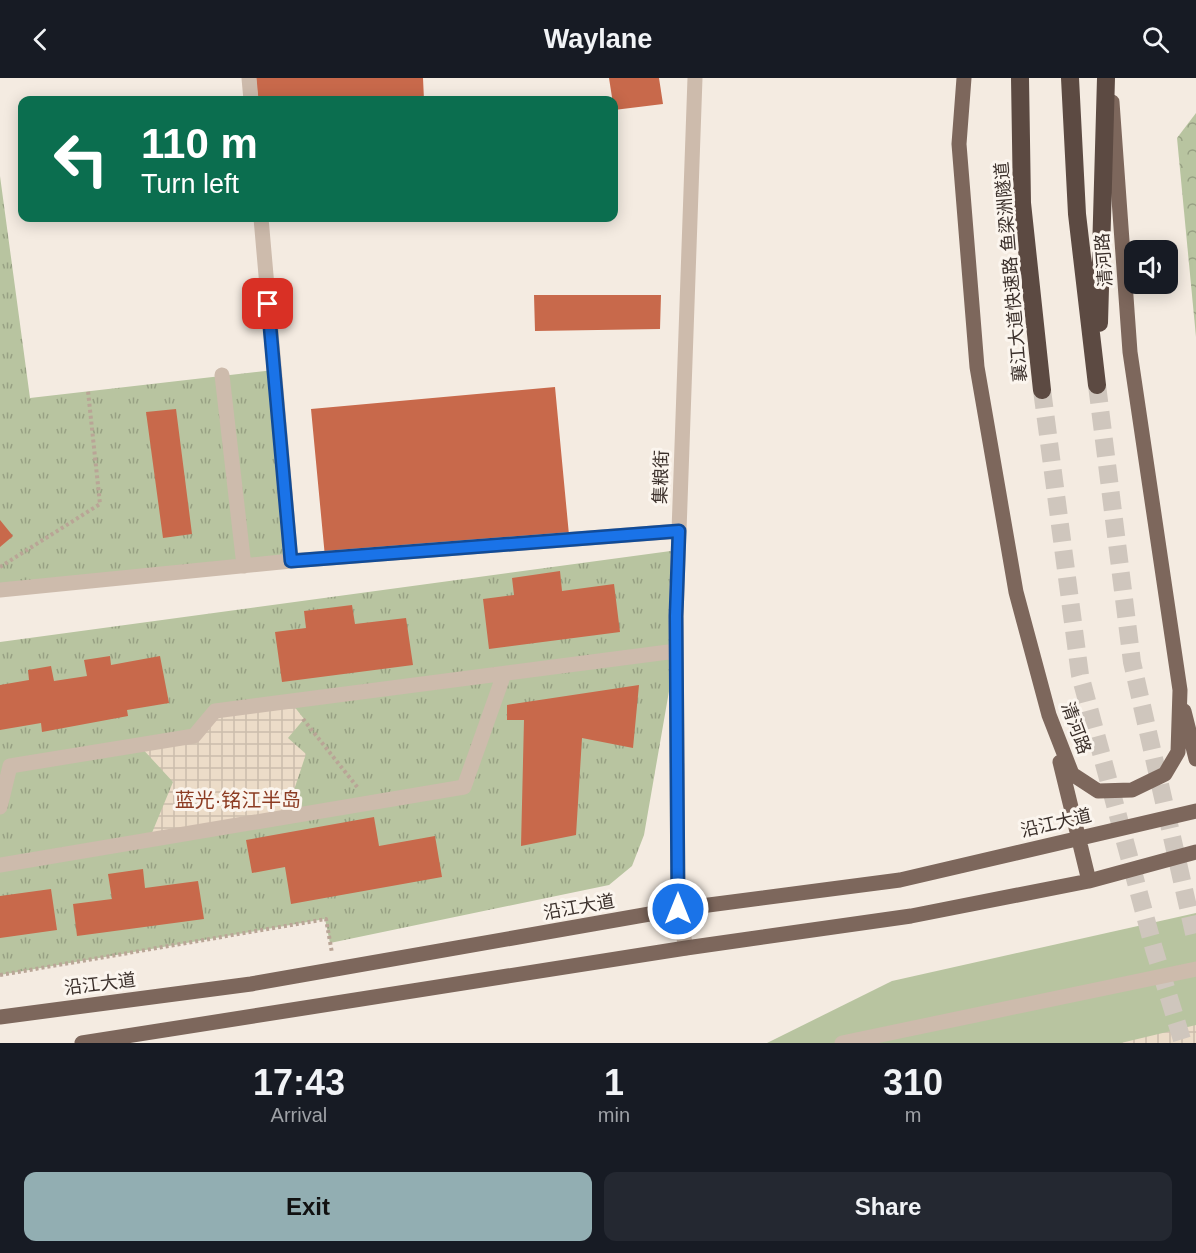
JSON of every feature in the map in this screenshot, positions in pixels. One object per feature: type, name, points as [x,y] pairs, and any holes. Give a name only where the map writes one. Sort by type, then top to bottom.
[{"type":"highway","name":"襄江大道快速路 鱼梁洲隧道","points":[[1020,78],[1022,203],[1042,390]]},
{"type":"highway","points":[[1070,78],[1077,214],[1097,385],[1106,78]]},
{"type":"main road","name":"清河路","points":[[964,78],[959,144],[977,367],[1016,592],[1049,715],[1072,774],[1098,791],[1132,790],[1165,774],[1178,752],[1180,690],[1130,352],[1111,78]]},
{"type":"main road","points":[[1180,690],[1196,759]]},
{"type":"main road","points":[[1049,715],[1089,881]]},
{"type":"main road","name":"沿江大道","points":[[0,1017],[251,984],[678,909],[900,880],[1196,811]]},
{"type":"main road","points":[[82,1043],[686,948],[911,916],[1089,881],[1196,852]]},
{"type":"street","points":[[249,78],[250,96]]},
{"type":"street","name":"集粮街","points":[[686,948],[678,909],[676,651],[695,78]]},
{"type":"street","points":[[261,222],[291,561]]},
{"type":"street","points":[[222,375],[244,566]]},
{"type":"street","points":[[0,590],[291,561],[679,531]]},
{"type":"street","points":[[0,807],[10,766],[194,736],[215,711],[676,651]]},
{"type":"street","points":[[0,866],[464,787],[504,674]]},
{"type":"street","points":[[842,1043],[1196,969]]},
{"type":"path","points":[[0,567],[100,504],[88,391]]},
{"type":"path","points":[[290,701],[370,803]]},
{"type":"path","points":[[0,975],[326,919],[335,969]]},
{"type":"green space","points":[[1196,113],[1196,337],[1177,138]]},
{"type":"green space","points":[[0,176],[30,398],[274,370],[291,561],[0,590]]},
{"type":"green space","points":[[678,550],[676,651],[644,835],[632,866],[609,885],[330,943],[325,919],[0,975],[0,642]]},
{"type":"green space","points":[[1196,913],[1196,1043],[767,1043],[892,981]]},
{"type":"shaded area","points":[[290,701],[304,719],[288,738],[306,754],[285,817],[149,840],[173,782],[139,745],[194,736],[215,711]]},
{"type":"shaded area","points":[[1196,1025],[1196,1043],[1121,1043]]},
{"type":"building","points":[[256,78],[423,78],[424,96],[258,96]]},
{"type":"building","points":[[609,78],[659,78],[663,104],[618,110],[618,96],[612,96]]},
{"type":"building","points":[[534,295],[661,295],[660,329],[535,331]]},
{"type":"building","points":[[555,387],[569,535],[325,557],[311,409]]},
{"type":"building","points":[[176,409],[192,534],[163,538],[146,412]]},
{"type":"building","points":[[0,520],[13,536],[0,547]]},
{"type":"building","points":[[560,571],[562,591],[614,584],[620,632],[489,649],[483,599],[514,595],[512,578]]},
{"type":"building","points":[[352,605],[355,624],[406,618],[413,665],[282,682],[275,632],[306,628],[304,611]]},
{"type":"building","points":[[110,656],[111,665],[160,656],[169,703],[127,710],[128,716],[42,732],[41,723],[0,730],[0,685],[29,680],[28,670],[51,666],[54,681],[87,676],[84,660]]},
{"type":"building","points":[[639,685],[633,748],[582,738],[576,835],[521,846],[524,720],[507,720],[507,705]]},
{"type":"building","points":[[374,817],[379,846],[435,836],[442,877],[291,904],[285,867],[252,873],[246,840]]},
{"type":"building","points":[[143,869],[145,888],[198,881],[204,919],[77,936],[73,904],[112,899],[108,874]]},
{"type":"building","points":[[51,889],[57,930],[0,938],[0,896]]},
{"type":"tunnel","points":[[1097,385],[1132,662],[1196,942]]},
{"type":"tunnel","points":[[1042,390],[1080,675],[1154,949],[1183,1043]]},
{"type":"district","name":"蓝光·铭江半岛","points":[[238,800]]},
{"type":"route","points":[[268,304],[291,561],[679,531],[676,616],[678,909]]}]
